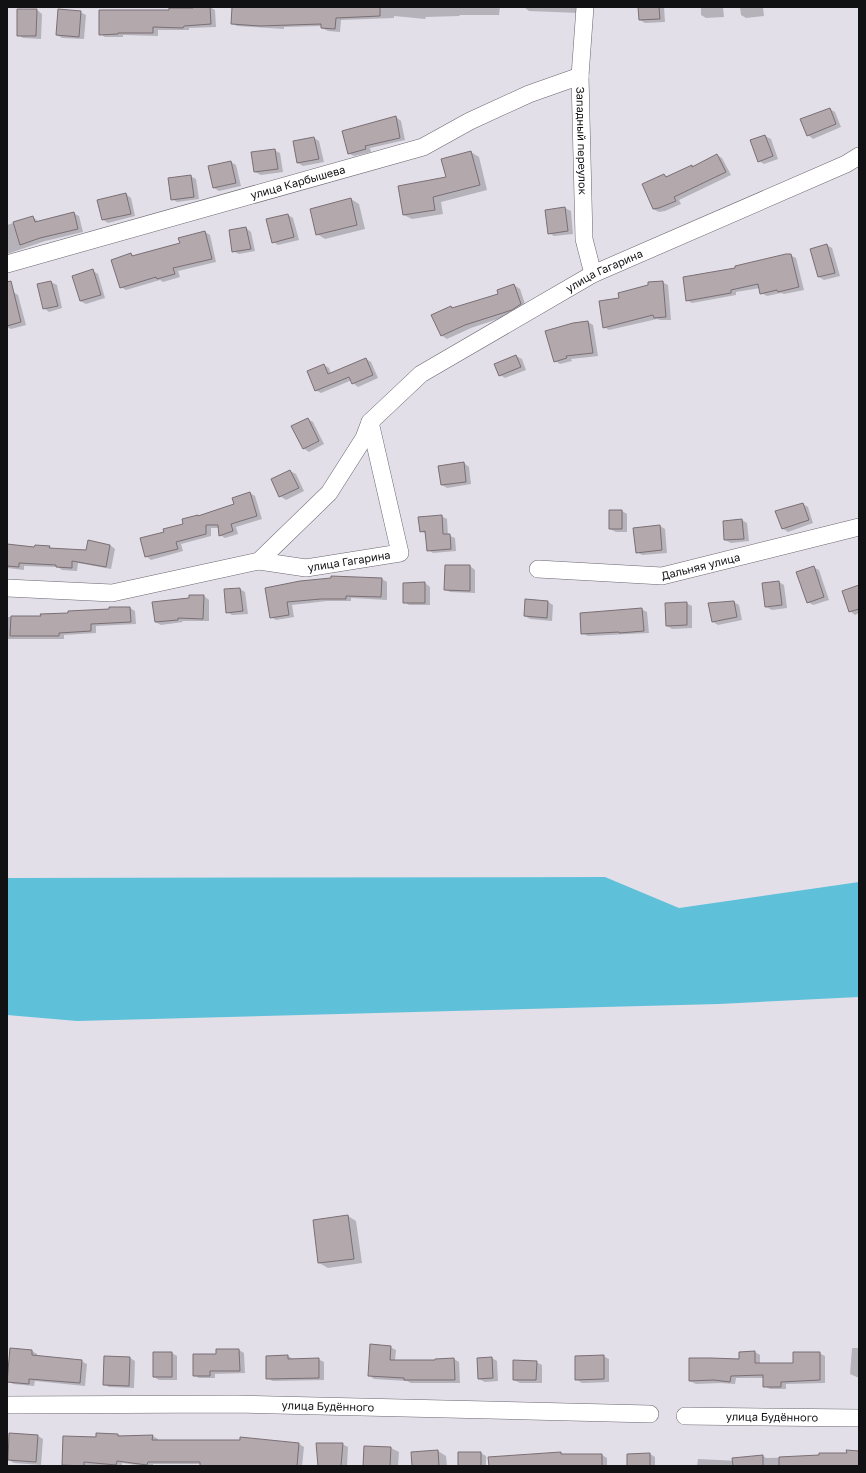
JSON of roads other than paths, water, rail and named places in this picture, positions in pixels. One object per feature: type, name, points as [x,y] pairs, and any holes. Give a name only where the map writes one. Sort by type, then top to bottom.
[{"type":"street","name":"Западный переулок","points":[[585,7],[580,76],[584,239],[593,274]]},
{"type":"street","name":"улица Карбышева","points":[[7,264],[423,147],[470,121],[523,97],[580,76]]},
{"type":"street","name":"улица Гагарина","points":[[259,561],[329,493],[364,438],[370,422],[421,374],[593,274],[846,164],[859,156]]},
{"type":"street","name":"улица Гагарина","points":[[7,588],[112,593],[259,561],[306,568],[400,553],[370,422]]},
{"type":"street","name":"Дальняя улица","points":[[538,569],[662,576],[859,527]]},
{"type":"street","name":"улица Будённого","points":[[7,1405],[236,1404],[650,1414]]},
{"type":"street","name":"улица Будённого","points":[[685,1416],[859,1418]]},
{"type":"water","points":[[605,877],[679,908],[859,882],[859,997],[719,1004],[77,1021],[7,1015],[7,878]]}]
